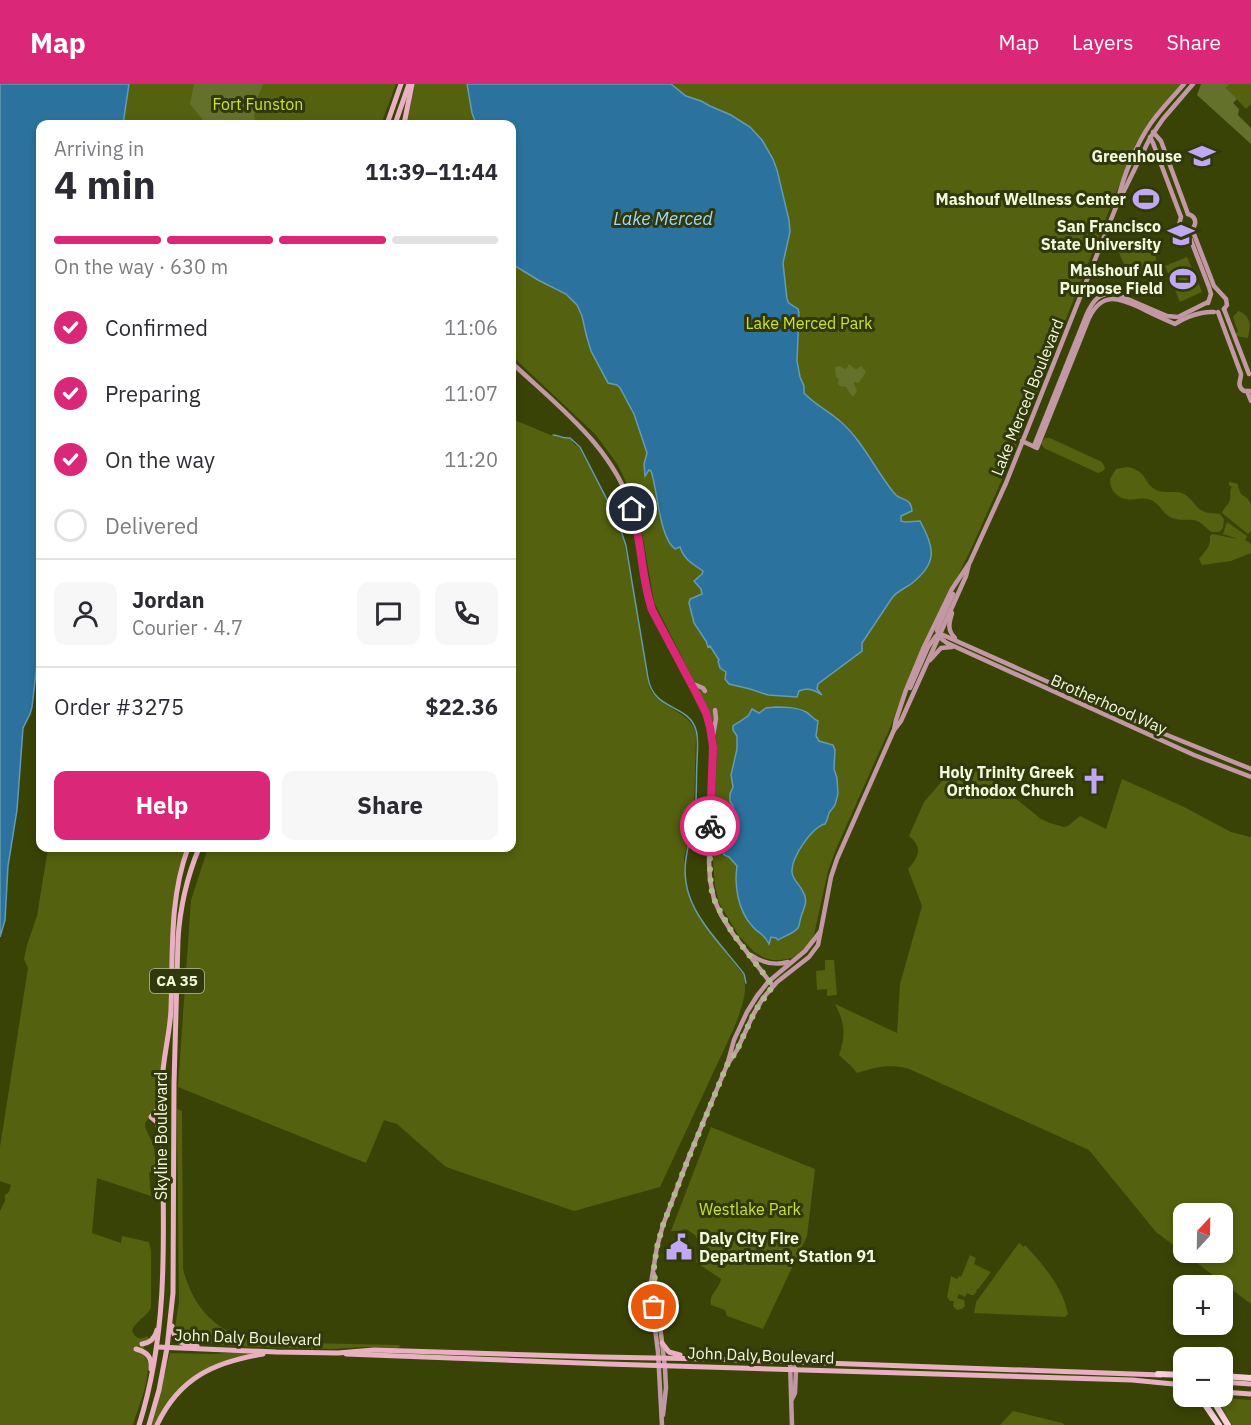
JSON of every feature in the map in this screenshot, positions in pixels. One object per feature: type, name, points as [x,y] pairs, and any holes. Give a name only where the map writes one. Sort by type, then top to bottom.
[{"type":"highway","points":[[1158,1374],[1173,1375]]},
{"type":"highway","points":[[1233,1377],[1251,1378]]},
{"type":"highway","points":[[1207,1407],[1219,1425]]},
{"type":"highway","points":[[1217,1407],[1228,1425]]},
{"type":"main road","points":[[388,120],[401,84]]},
{"type":"main road","points":[[396,120],[410,84]]},
{"type":"main road","points":[[405,120],[410,84]]},
{"type":"main road","points":[[1184,84],[1149,127],[1149,135],[1181,217],[1179,225],[1190,230]]},
{"type":"main road","name":"Lake Merced Boulevard","points":[[1116,207],[1122,185],[1149,135],[1193,84]]},
{"type":"main road","points":[[1161,122],[1161,141],[1188,214],[1195,220],[1190,230]]},
{"type":"main road","points":[[1149,135],[1161,141]]},
{"type":"main road","name":"Lake Merced Boulevard","points":[[894,730],[901,721],[1006,483],[1116,207],[1149,135]]},
{"type":"main road","points":[[1139,158],[1150,153],[1161,162]]},
{"type":"main road","points":[[1181,217],[1188,214]]},
{"type":"main road","points":[[1120,297],[1175,324],[1204,312],[1224,309],[1227,301],[1214,286],[1190,230]]},
{"type":"main road","points":[[1190,230],[1211,294],[1209,308],[1216,312],[1241,377],[1240,387],[1249,391],[1251,401]]},
{"type":"main road","points":[[1022,441],[1036,447],[1094,304],[1120,297],[1167,316],[1180,316],[1209,300],[1215,294],[1221,295]]},
{"type":"main road","points":[[1224,309],[1250,374],[1241,377]]},
{"type":"main road","points":[[1243,358],[1251,366]]},
{"type":"main road","points":[[516,367],[583,429],[614,468],[634,515],[652,610],[708,717],[712,741]]},
{"type":"main road","points":[[1028,427],[1041,433]]},
{"type":"main road","name":"Lake Merced Boulevard","points":[[727,1065],[737,1050],[755,1011],[773,986],[813,953],[819,942],[832,873],[838,855],[894,730],[908,685],[923,649],[958,580],[970,562]]},
{"type":"main road","points":[[896,720],[929,645],[939,635],[938,628],[958,580]]},
{"type":"main road","points":[[957,594],[949,628],[953,636],[962,642]]},
{"type":"main road","name":"Brotherhood Way","points":[[939,635],[962,642],[1167,735],[1251,769]]},
{"type":"main road","name":"Brotherhood Way","points":[[939,635],[946,643],[959,650],[1194,755],[1251,777]]},
{"type":"main road","points":[[925,667],[941,648],[949,646],[959,650]]},
{"type":"main road","points":[[691,683],[705,691]]},
{"type":"main road","points":[[716,710],[712,741],[709,848],[711,886],[721,915],[773,986]]},
{"type":"main road","name":"Skyline Boulevard","points":[[139,1425],[157,1347],[162,1304],[162,1086],[171,1012],[175,896],[187,852]]},
{"type":"main road","name":"Skyline Boulevard","points":[[149,1425],[159,1390],[173,1304],[174,1084],[179,927],[184,892],[198,852]]},
{"type":"main road","name":"Lake Merced Boulevard","points":[[662,1422],[664,1410],[662,1365],[651,1305],[651,1283],[663,1225],[743,1019],[754,999],[768,982],[808,948],[820,932]]},
{"type":"main road","points":[[743,948],[754,957],[769,963],[781,964],[796,958]]},
{"type":"main road","points":[[162,1116],[167,1116],[170,1112],[174,1084]]},
{"type":"main road","points":[[162,1086],[158,1108],[151,1117],[157,1122],[162,1140]]},
{"type":"main road","points":[[162,1116],[171,1124],[174,1151]]},
{"type":"main road","name":"Lake Merced Boulevard","points":[[654,1268],[662,1342],[661,1358]]},
{"type":"main road","points":[[656,1293],[651,1305],[658,1311]]},
{"type":"main road","points":[[142,1344],[150,1342],[156,1334],[162,1304]]},
{"type":"main road","points":[[173,1304],[173,1331],[177,1340],[216,1350]]},
{"type":"main road","points":[[662,1342],[666,1350],[674,1355],[704,1356],[714,1359]]},
{"type":"main road","name":"John Daly Boulevard","points":[[157,1347],[1132,1380],[1173,1384]]},
{"type":"main road","points":[[136,1349],[144,1352],[151,1360],[148,1390]]},
{"type":"main road","name":"John Daly Boulevard","points":[[338,1353],[374,1350],[1158,1374]]},
{"type":"main road","points":[[157,1425],[173,1398],[204,1372],[234,1360],[276,1352]]},
{"type":"main road","points":[[790,1362],[793,1370],[790,1389],[792,1425]]},
{"type":"main road","points":[[1233,1383],[1251,1384]]},
{"type":"main road","points":[[1233,1393],[1251,1394]]},
{"type":"green space","name":"Fort Funston","points":[[129,84],[396,84],[382,120],[124,120]]},
{"type":"green space","points":[[194,84],[263,84],[254,107],[255,120],[203,120],[190,104]]},
{"type":"green space","name":"Lake Merced Park","points":[[414,84],[1181,84],[1150,120],[1135,145],[1004,475],[933,626],[836,849],[828,871],[814,935],[807,947],[792,958],[772,960],[754,952],[739,936],[719,903],[713,861],[717,746],[715,729],[709,711],[654,602],[640,520],[632,495],[618,465],[595,434],[516,360],[516,120],[406,120]]},
{"type":"green space","points":[[1201,84],[1230,84],[1226,88],[1237,99],[1233,103],[1239,109],[1238,115],[1251,128],[1251,144],[1197,95]]},
{"type":"green space","points":[[1230,84],[1251,84],[1251,104],[1246,109],[1226,88]]},
{"type":"green space","points":[[1150,238],[1153,240],[1158,273],[1141,274],[1129,269],[1121,259],[1117,243]]},
{"type":"green space","name":"Malshouf All Purpose Field","points":[[1187,257],[1202,292],[1180,302],[1165,266]]},
{"type":"green space","points":[[1238,311],[1248,318],[1250,329],[1248,338],[1236,336],[1238,332],[1233,317]]},
{"type":"green space","points":[[849,364],[855,369],[861,366],[866,372],[859,383],[854,382],[857,390],[854,396],[846,387],[838,384],[839,379],[836,377],[835,367],[845,369]]},
{"type":"green space","points":[[516,421],[553,436],[570,438],[579,447],[622,533],[649,687],[660,701],[688,719],[696,734],[694,812],[684,858],[686,885],[700,918],[743,975],[745,982],[743,1002],[734,1028],[660,1187],[574,1211],[446,1167],[397,1124],[384,1120],[366,1163],[178,1087],[191,900],[207,852],[516,852]]},
{"type":"green space","points":[[1045,438],[1050,438],[1102,462],[1105,468],[1098,473],[1044,448],[1041,443]]},
{"type":"green space","points":[[1127,467],[1142,474],[1156,490],[1184,494],[1203,511],[1220,514],[1224,519],[1223,528],[1219,532],[1212,532],[1197,521],[1170,517],[1149,499],[1126,499],[1117,495],[1110,484],[1110,479],[1116,469]]},
{"type":"green space","points":[[1229,482],[1238,484],[1241,494],[1251,504],[1251,531],[1248,534],[1222,513],[1230,499],[1232,487]]},
{"type":"green space","points":[[1227,522],[1247,536],[1245,540],[1251,544],[1251,553],[1231,561],[1202,565],[1199,559],[1209,546],[1212,534],[1238,539],[1223,534]]},
{"type":"green space","points":[[954,767],[984,773],[1041,819],[1064,827],[1080,816],[1106,829],[1122,779],[1184,807],[1231,832],[1251,837],[1251,1304],[1233,1290],[1233,1275],[1213,1275],[1197,1263],[1233,1263],[1233,1203],[1173,1203],[1173,1245],[1156,1232],[1089,1150],[907,1068],[882,1067],[857,1073],[839,1055],[843,1041],[843,1029],[835,1004],[897,1033],[900,984],[922,906],[908,869],[918,852],[916,844],[909,836],[924,802]]},
{"type":"green space","points":[[47,852],[187,852],[178,879],[170,1020],[158,1108],[145,1123],[155,1158],[156,1174],[149,1172],[151,1196],[97,1178],[92,1233],[121,1243],[122,1236],[149,1242],[151,1251],[151,1308],[132,1330],[138,1338],[147,1336],[149,1339],[145,1341],[143,1354],[148,1363],[148,1374],[133,1425],[0,1425],[0,1211],[11,1185],[0,1181],[0,1147],[28,968],[24,959],[37,916]]},
{"type":"green space","points":[[825,960],[834,960],[837,995],[827,996],[827,989],[817,990],[816,971],[825,970]]},
{"type":"green space","points":[[177,1109],[182,1111],[183,1269],[194,1297],[210,1318],[232,1333],[261,1342],[401,1346],[398,1348],[331,1349],[231,1346],[181,1340],[176,1335],[179,1301]]},
{"type":"green space","name":"Westlake Park","points":[[711,1127],[815,1169],[807,1236],[763,1329],[727,1316],[725,1310],[711,1305],[711,1298],[721,1279],[696,1262],[701,1245],[695,1235],[686,1229],[671,1231]]},
{"type":"green space","points":[[1019,1243],[1024,1247],[1025,1245],[1057,1285],[1068,1314],[1065,1317],[974,1313],[976,1302]]},
{"type":"green space","points":[[970,1255],[976,1258],[974,1264],[991,1272],[974,1295],[967,1293],[965,1297],[959,1294],[957,1298],[964,1300],[965,1306],[957,1310],[953,1306],[954,1301],[950,1301],[947,1297],[951,1276],[957,1279],[961,1277]]},
{"type":"green space","points":[[170,1353],[265,1353],[233,1358],[212,1366],[184,1384],[155,1425],[152,1425]]},
{"type":"green space","points":[[1233,1399],[1251,1400],[1251,1425],[1232,1425],[1222,1407],[1233,1407]]},
{"type":"green space","points":[[1013,1411],[1062,1423],[1065,1425],[1000,1425]]},
{"type":"water","points":[[0,84],[129,84],[124,120],[36,120],[36,673],[32,707],[23,728],[17,810],[8,866],[5,920],[0,937]]},
{"type":"water","name":"Lake Merced","points":[[467,84],[671,84],[686,96],[731,115],[750,127],[762,140],[777,170],[789,220],[790,232],[783,263],[787,299],[798,309],[799,313],[797,361],[804,393],[849,429],[894,493],[910,503],[912,511],[901,516],[901,521],[920,521],[931,547],[930,562],[926,569],[892,598],[862,643],[862,651],[818,684],[817,689],[822,695],[808,689],[799,691],[797,697],[768,695],[729,684],[725,679],[726,672],[720,668],[719,660],[710,646],[708,647],[694,623],[689,603],[690,599],[702,594],[694,581],[703,571],[686,558],[680,547],[675,549],[665,535],[651,471],[649,470],[645,476],[644,464],[647,453],[634,414],[620,388],[608,383],[591,351],[577,305],[566,294],[516,266],[516,120],[475,120]]},
{"type":"water","points":[[766,708],[799,709],[818,721],[816,736],[819,741],[833,745],[835,750],[834,769],[838,794],[825,824],[814,831],[795,859],[792,872],[806,900],[798,928],[778,940],[771,937],[769,944],[744,914],[737,890],[737,866],[724,855],[723,847],[731,829],[733,806],[730,801],[733,787],[731,775],[737,749],[737,736],[733,726],[748,716],[752,709],[759,713]]},
{"type":"waterway","points":[[553,435],[570,438],[580,447],[618,521],[626,546],[651,689],[657,697],[686,715],[696,730],[698,746],[696,807],[685,863],[686,884],[699,916],[744,974],[746,983]]},
{"type":"waterway","points":[[731,1355],[731,1352],[735,1353]]},
{"type":"way so far","points":[[654,1307],[651,1305],[656,1293],[654,1268],[659,1240],[667,1215],[727,1065],[737,1050],[755,1011],[773,986],[733,934],[716,904],[710,874],[710,826]]},
{"type":"place","name":"Greenhouse","points":[[1202,156]]},
{"type":"place","name":"Mashouf Wellness Center","points":[[1146,199]]},
{"type":"place","name":"San Francisco State University","points":[[1181,235]]},
{"type":"place","name":"Malshouf All Purpose Field","points":[[1183,279]]},
{"type":"place","name":"Holy Trinity Greek Orthodox Church","points":[[1094,781]]},
{"type":"place","name":"Daly City Fire Department, Station 91","points":[[679,1247]]},
{"type":"route","points":[[632,509],[652,610],[706,713],[710,727],[713,747],[710,826]]}]
